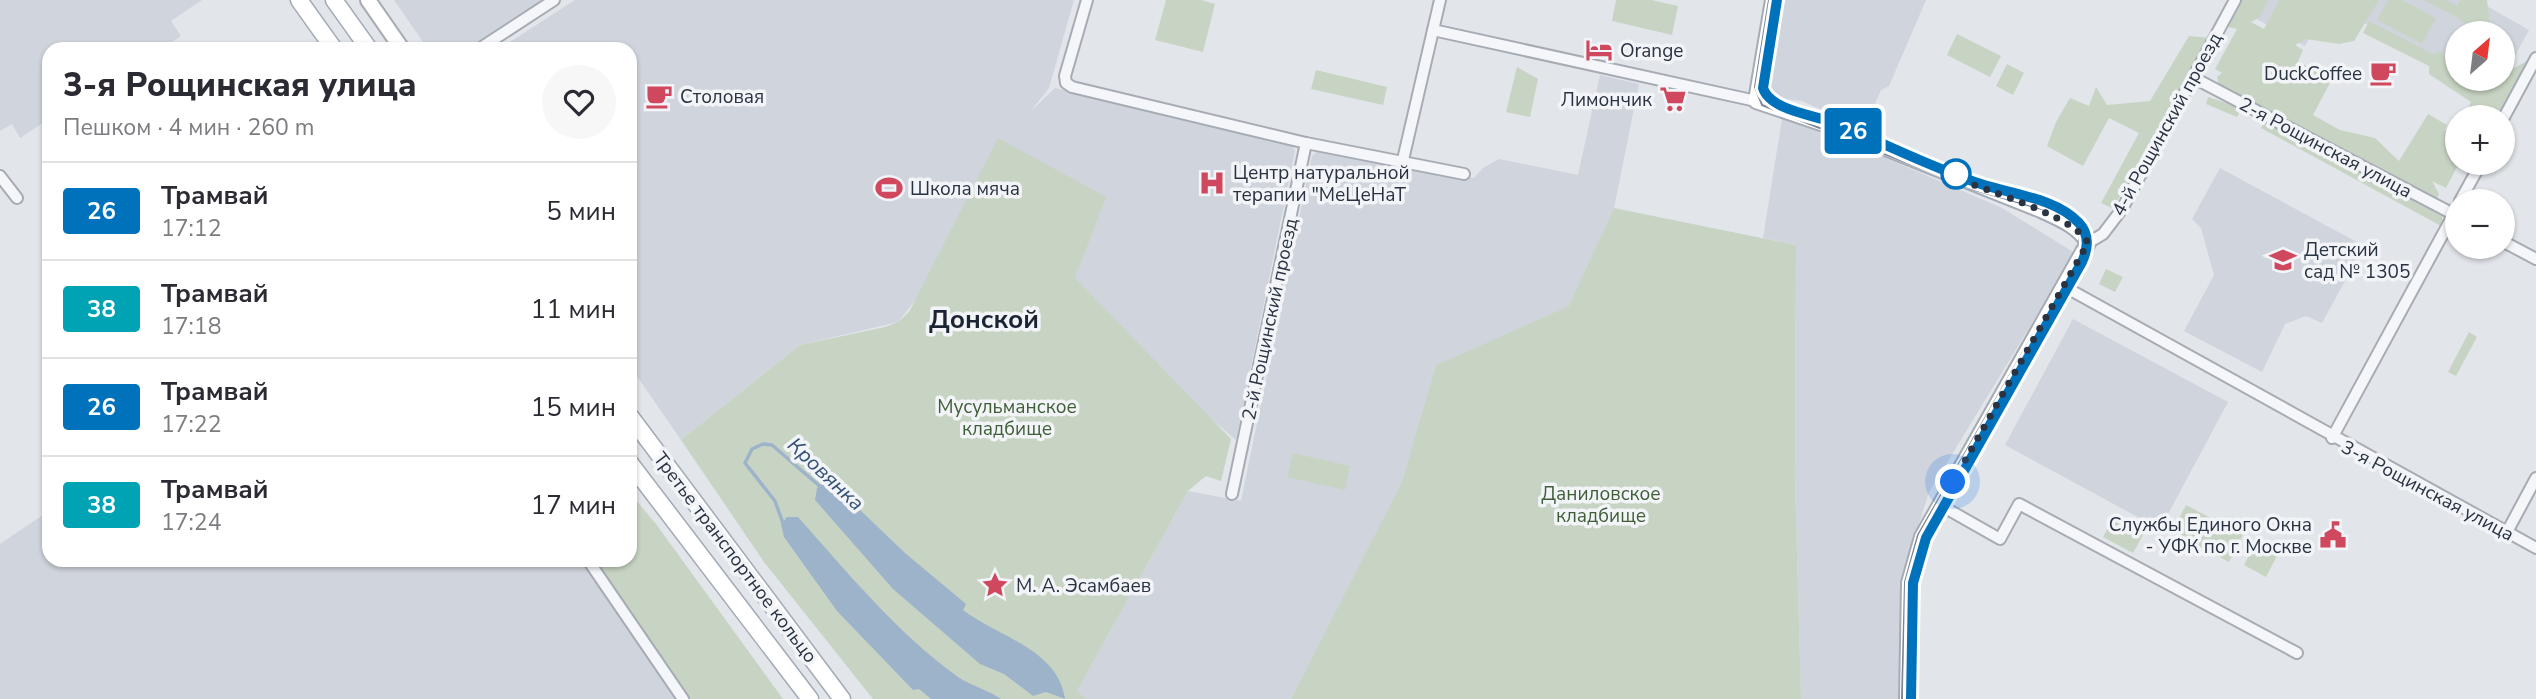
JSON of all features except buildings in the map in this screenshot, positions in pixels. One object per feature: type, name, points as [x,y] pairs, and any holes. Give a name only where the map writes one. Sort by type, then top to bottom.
[{"type":"main road","points":[[299,0],[329,42]]},
{"type":"main road","points":[[334,0],[364,42]]},
{"type":"main road","name":"Третье транспортное кольцо","points":[[637,425],[842,699]]},
{"type":"main road","name":"Третье транспортное кольцо","points":[[637,472],[809,698]]},
{"type":"street","points":[[368,0],[397,42]]},
{"type":"street","points":[[490,42],[554,0]]},
{"type":"street","points":[[1087,0],[1065,76],[1066,83],[1072,87],[1306,143],[1402,164],[1464,174]]},
{"type":"street","points":[[1402,164],[1440,0]]},
{"type":"street","points":[[1756,101],[1773,0]]},
{"type":"street","name":"4-й Рощинский проезд","points":[[1907,699],[1909,583],[1922,537],[2088,243],[2103,234],[2122,209],[2235,0]]},
{"type":"street","points":[[1433,30],[1756,101],[1830,126],[2041,211],[2084,234],[2088,243]]},
{"type":"street","points":[[2511,105],[2536,58]]},
{"type":"street","name":"2-я Рощинская улица","points":[[2194,78],[2445,207]]},
{"type":"street","name":"2-й Рощинский проезд","points":[[1233,494],[1306,143]]},
{"type":"street","points":[[0,176],[17,198]]},
{"type":"street","points":[[2332,438],[2445,233]]},
{"type":"street","points":[[2515,248],[2536,259]]},
{"type":"street","name":"3-я Рощинская улица","points":[[2065,288],[2332,438],[2536,548]]},
{"type":"street","points":[[2507,532],[2536,478]]},
{"type":"street","points":[[1940,505],[2000,539],[2019,504],[2297,653]]},
{"type":"street","points":[[593,567],[683,699]]},
{"type":"shaded area","points":[[0,0],[202,0],[171,21],[181,36],[172,42],[42,42],[42,124],[20,138],[12,124],[0,131]]},
{"type":"shaded area","points":[[394,0],[543,0],[480,42],[423,42]]},
{"type":"shaded area","points":[[575,0],[1074,0],[1049,88],[1031,111],[1055,88],[1291,144],[1295,151],[1236,440],[1200,409],[1074,278],[920,294],[898,322],[800,345],[681,440],[637,376],[637,42],[510,42]]},
{"type":"shaded area","points":[[1785,0],[1926,0],[1889,86],[1881,90],[1864,129],[1802,101],[1776,98],[1769,87]]},
{"type":"shaded area","points":[[2251,0],[2476,0],[2513,21],[2445,21],[2445,79],[2437,75],[2440,63],[2355,18],[2319,21],[2305,46],[2244,12]]},
{"type":"shaded area","points":[[2515,22],[2529,30],[2515,56]]},
{"type":"shaded area","points":[[1600,75],[1639,84],[1614,208],[1570,306],[1436,365],[1403,482],[1291,699],[1087,699],[1077,691],[1188,491],[1241,501],[1312,156],[1319,150],[1474,178],[1483,168],[1499,159],[1578,175]]},
{"type":"shaded area","points":[[2466,91],[2496,91],[2489,104]]},
{"type":"shaded area","points":[[1782,119],[1844,140],[2002,208],[2075,253],[1929,492],[1902,578],[1898,699],[1801,699],[1795,480],[1796,245],[1763,238]]},
{"type":"shaded area","name":"Детский сад № 1305","points":[[2220,168],[2364,246],[2322,323],[2306,316],[2285,324],[2262,372],[2184,331],[2214,275],[2201,228],[2192,219]]},
{"type":"shaded area","points":[[2073,319],[2228,402],[2160,529],[2005,445]]},
{"type":"shaded area","points":[[42,516],[42,567],[586,567],[676,699],[0,699],[0,544]]},
{"type":"green space","points":[[1166,0],[1201,0],[1215,4],[1203,52],[1155,40]]},
{"type":"green space","points":[[1616,0],[1651,0],[1678,6],[1672,35],[1612,21]]},
{"type":"green space","points":[[2242,0],[2268,0],[2260,17],[2251,22],[2264,29],[2279,0],[2379,0],[2354,41],[2339,44],[2306,39],[2295,45],[2303,50],[2297,64],[2301,63],[2332,79],[2313,115],[2340,130],[2375,138],[2399,161],[2428,114],[2445,124],[2445,175],[2453,175],[2446,188],[2432,181],[2439,194],[2436,200],[2219,85],[2217,77],[2222,73],[2215,69],[2237,29],[2228,27]]},
{"type":"green space","points":[[2388,0],[2402,0],[2436,18],[2422,44],[2377,20]]},
{"type":"green space","points":[[2423,0],[2446,0],[2457,6],[2461,0],[2487,0],[2490,21],[2462,21]]},
{"type":"green space","points":[[2369,21],[2433,54],[2441,51],[2445,57],[2445,85],[2429,74],[2429,66],[2363,33]]},
{"type":"green space","points":[[1957,34],[2001,56],[1990,77],[1947,55]]},
{"type":"green space","points":[[2189,36],[2211,38],[2149,154],[2112,208],[2101,203],[2139,133],[2109,118],[2083,166],[2047,146],[2056,122],[2070,98],[2089,106],[2096,87],[2107,105],[2150,101]]},
{"type":"green space","points":[[2531,59],[2515,94],[2506,105],[2470,105],[2471,102],[2454,91],[2515,91],[2515,68]]},
{"type":"green space","points":[[2007,64],[2024,73],[2013,95],[1996,86]]},
{"type":"green space","points":[[1517,67],[1538,79],[1530,117],[1506,112]]},
{"type":"green space","points":[[1316,70],[1387,87],[1383,105],[1311,89]]},
{"type":"green space","points":[[2208,97],[2242,108],[2237,117],[2206,104]]},
{"type":"green space","points":[[2265,120],[2443,213],[2441,226],[2261,128]]},
{"type":"green space","name":"Мусульманское кладбище","points":[[998,138],[1106,197],[1075,278],[1231,439],[1221,481],[1206,476],[1188,491],[1077,691],[1087,699],[873,699],[764,562],[681,440],[800,345],[885,327],[898,322],[909,312]]},
{"type":"green space","name":"Даниловское кладбище","points":[[1614,208],[1796,245],[1795,480],[1801,699],[1291,699],[1402,482],[1436,365],[1569,306]]},
{"type":"green space","points":[[2106,269],[2123,277],[2115,292],[2099,284]]},
{"type":"green space","points":[[2469,332],[2477,337],[2456,376],[2448,372]]},
{"type":"green space","points":[[1293,453],[1350,466],[1345,490],[1287,477]]},
{"type":"green space","points":[[637,501],[783,699],[676,699],[586,567],[637,567]]},
{"type":"green space","points":[[2186,505],[2243,535],[2229,562],[2172,532]]},
{"type":"green space","points":[[2114,517],[2144,533],[2133,553],[2103,537]]},
{"type":"green space","points":[[2258,538],[2280,550],[2266,577],[2244,565]]},
{"type":"water","points":[[824,482],[834,485],[905,553],[966,604],[963,610],[1039,656],[1060,682],[1065,699],[1046,692],[1033,696],[1004,674],[980,664],[893,589],[815,500],[817,488]]},
{"type":"water","points":[[787,517],[798,517],[874,602],[936,660],[958,677],[1001,699],[931,699],[919,689],[913,690],[837,611],[784,537],[781,524]]},
{"type":"waterway","name":"Кровянка","points":[[784,526],[775,501],[745,463],[752,449],[763,444],[772,445],[823,489]]},
{"type":"tram line","points":[[1769,0],[1755,87],[1762,105],[1975,190],[2059,214],[2072,223],[2079,234],[2079,252],[2072,267],[1918,535],[1905,582],[1902,699]]},
{"type":"tram line","name":"26","points":[[1777,0],[1763,88],[1767,98],[1978,183],[2052,205],[2076,219],[2086,233],[2086,254],[2082,262],[1926,538],[1913,583],[1911,699]]},
{"type":"place","name":"Orange","points":[[1599,50]]},
{"type":"place","name":"DuckCoffee","points":[[2383,73]]},
{"type":"place","name":"Столовая","points":[[659,96]]},
{"type":"place","name":"Лимончик","points":[[1673,99]]},
{"type":"place","name":"Центр натуральной терапии \"МеЦеНаТ","points":[[1212,183]]},
{"type":"place","name":"Школа мяча","points":[[889,188]]},
{"type":"place","name":"Детский сад № 1305","points":[[2283,260]]},
{"type":"place","name":"Службы Единого Окна - УФК по г. Москве","points":[[2333,535]]},
{"type":"place","name":"М. А. Эсамбаев","points":[[995,585]]},
{"type":"district","name":"Донской","points":[[984,319]]},
{"type":"route","points":[[1953,482],[2081,260],[2088,243],[2084,234],[2059,219],[1956,178],[1956,174]]}]
